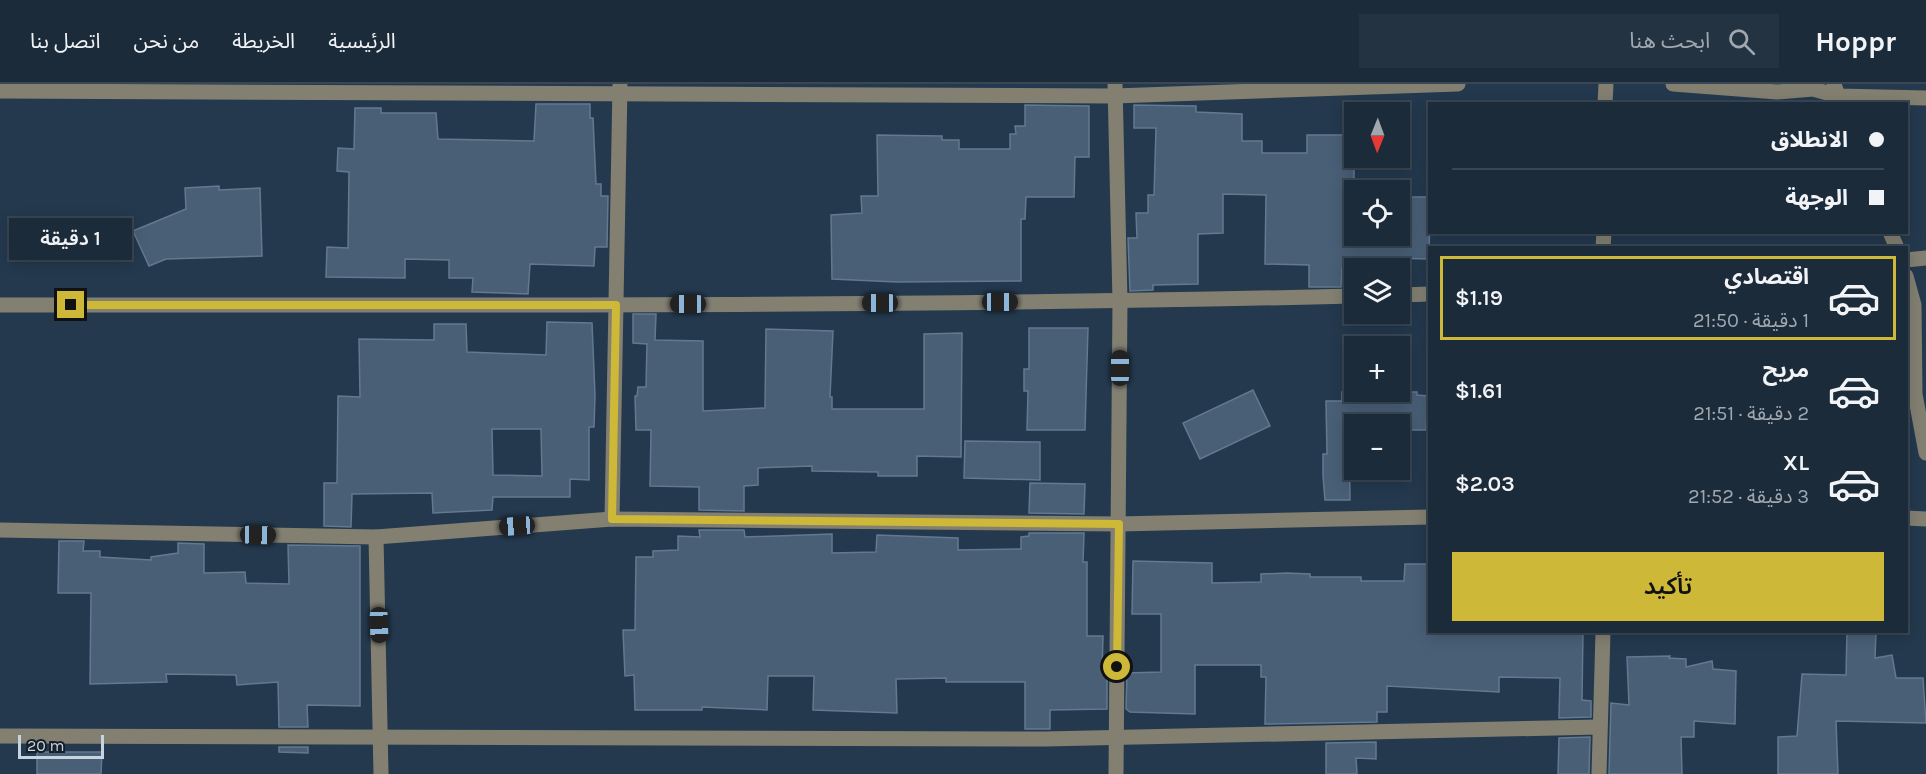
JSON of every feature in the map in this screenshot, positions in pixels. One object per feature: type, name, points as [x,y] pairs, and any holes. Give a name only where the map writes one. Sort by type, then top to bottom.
[{"type":"street","points":[[0,92],[311,88],[1114,90],[1458,84]]},
{"type":"street","points":[[1605,102],[1606,84]]},
{"type":"street","points":[[1673,84],[1777,92],[1813,89],[1837,95],[1926,98]]},
{"type":"street","points":[[612,519],[620,89]]},
{"type":"street","points":[[1114,90],[1120,301],[1116,774]]},
{"type":"street","points":[[1908,260],[1926,258]]},
{"type":"street","points":[[1410,295],[1428,294]]},
{"type":"street","points":[[0,305],[616,305],[1120,301],[1344,296]]},
{"type":"street","points":[[1910,305],[1915,394],[1926,453]]},
{"type":"street","points":[[0,530],[376,537],[612,519],[1119,524],[1428,517]]},
{"type":"street","points":[[1908,518],[1926,519]]},
{"type":"street","points":[[376,537],[382,736],[381,774]]},
{"type":"street","points":[[1599,774],[1603,633]]},
{"type":"street","points":[[0,736],[1115,738],[1599,727]]},
{"type":"building","points":[[536,104],[590,104],[590,118],[593,118],[596,184],[601,184],[601,196],[608,196],[607,247],[595,247],[594,266],[530,264],[528,294],[472,292],[473,278],[449,278],[449,260],[405,259],[405,278],[326,277],[327,247],[348,248],[349,172],[337,171],[338,148],[354,149],[355,108],[381,108],[381,113],[436,113],[438,139],[534,141]]},
{"type":"building","points":[[1025,105],[1089,106],[1089,157],[1075,157],[1074,197],[1026,197],[1025,219],[1021,219],[1021,281],[897,282],[832,279],[831,215],[862,213],[861,196],[878,196],[877,135],[942,136],[942,140],[959,140],[959,149],[1010,149],[1010,134],[1016,134],[1015,126],[1025,126]]},
{"type":"building","points":[[1134,105],[1196,106],[1196,112],[1242,114],[1242,141],[1262,141],[1262,153],[1307,153],[1307,135],[1344,135],[1344,168],[1354,168],[1354,180],[1344,180],[1344,246],[1410,246],[1410,197],[1428,197],[1428,259],[1344,258],[1341,287],[1309,287],[1309,265],[1265,264],[1266,195],[1223,194],[1223,233],[1198,234],[1198,284],[1153,285],[1153,290],[1130,291],[1128,238],[1137,238],[1136,213],[1148,213],[1148,195],[1154,195],[1156,128],[1134,128]]},
{"type":"building","points":[[219,186],[219,190],[260,188],[262,256],[166,259],[149,266],[133,231],[186,209],[185,188]]},
{"type":"building","points":[[633,314],[656,314],[655,340],[703,341],[703,411],[765,408],[766,329],[833,331],[830,397],[832,397],[832,409],[924,409],[924,334],[962,333],[961,457],[917,456],[917,476],[878,476],[878,472],[812,471],[812,466],[758,468],[758,485],[744,486],[744,511],[699,510],[699,487],[650,486],[651,430],[636,430],[635,396],[637,396],[638,387],[646,387],[647,344],[633,343]]},
{"type":"building","points":[[547,322],[592,323],[595,395],[594,427],[589,427],[589,480],[570,479],[570,497],[493,497],[492,510],[433,513],[432,493],[352,494],[351,527],[324,526],[324,483],[337,483],[338,396],[360,397],[359,339],[434,340],[434,324],[466,324],[467,352],[546,355]],"holes":[[[492,429],[541,429],[542,476],[493,475]]]},
{"type":"building","points":[[1029,328],[1088,328],[1085,430],[1027,430],[1028,391],[1024,391],[1024,369],[1029,369]]},
{"type":"building","points":[[1253,390],[1270,426],[1200,459],[1183,423]]},
{"type":"building","points":[[1342,392],[1344,392],[1344,402],[1410,402],[1410,392],[1417,392],[1417,395],[1428,396],[1426,430],[1410,430],[1410,414],[1344,414],[1344,480],[1350,480],[1350,500],[1325,500],[1323,454],[1327,454],[1326,401],[1342,401]]},
{"type":"building","points":[[965,441],[1040,442],[1040,480],[964,478]]},
{"type":"building","points":[[1030,483],[1085,484],[1084,514],[1029,513]]},
{"type":"building","points":[[699,530],[744,530],[745,537],[832,534],[832,553],[876,552],[877,535],[958,538],[958,550],[1021,549],[1021,537],[1029,536],[1029,533],[1084,533],[1083,562],[1087,562],[1087,636],[1103,636],[1102,673],[1107,673],[1107,709],[1050,710],[1050,729],[1025,729],[1025,682],[946,682],[946,678],[896,679],[897,713],[813,710],[814,676],[768,676],[767,710],[702,707],[702,710],[635,710],[634,675],[625,676],[623,630],[635,630],[636,557],[653,557],[653,551],[678,550],[678,536],[700,537]]},
{"type":"building","points":[[59,541],[84,541],[83,551],[100,551],[100,557],[151,560],[151,557],[178,553],[178,543],[204,544],[204,573],[245,572],[246,583],[289,584],[288,545],[360,546],[360,706],[307,705],[308,727],[279,727],[278,682],[237,685],[236,675],[166,674],[167,682],[90,684],[91,593],[58,593]]},
{"type":"building","points":[[1133,561],[1212,563],[1212,583],[1261,582],[1261,574],[1287,573],[1310,574],[1310,577],[1361,577],[1361,581],[1404,581],[1405,564],[1428,564],[1428,633],[1583,633],[1582,700],[1591,701],[1591,717],[1559,718],[1560,678],[1499,677],[1499,692],[1387,686],[1387,712],[1377,712],[1377,722],[1265,724],[1266,677],[1261,677],[1261,665],[1195,665],[1195,714],[1130,712],[1126,709],[1127,673],[1161,672],[1161,614],[1132,614]]},
{"type":"building","points":[[1847,633],[1876,633],[1875,658],[1892,655],[1896,678],[1923,678],[1926,723],[1836,721],[1838,774],[1778,774],[1778,737],[1797,736],[1802,674],[1846,675]]},
{"type":"building","points":[[1670,656],[1669,658],[1686,659],[1686,667],[1712,661],[1713,669],[1736,671],[1735,724],[1694,721],[1694,737],[1681,737],[1682,774],[1609,774],[1611,703],[1629,705],[1627,657]]},
{"type":"building","points":[[1590,737],[1589,774],[1558,774],[1559,738]]},
{"type":"building","points":[[1376,742],[1376,759],[1356,758],[1357,774],[1326,774],[1326,743]]},
{"type":"building","points":[[279,747],[308,747],[308,753],[279,752]]},
{"type":"building","points":[[37,752],[102,752],[101,774],[37,774]]},
{"type":"route","points":[[71,305],[616,305],[612,519],[1119,524],[1117,667]]}]
